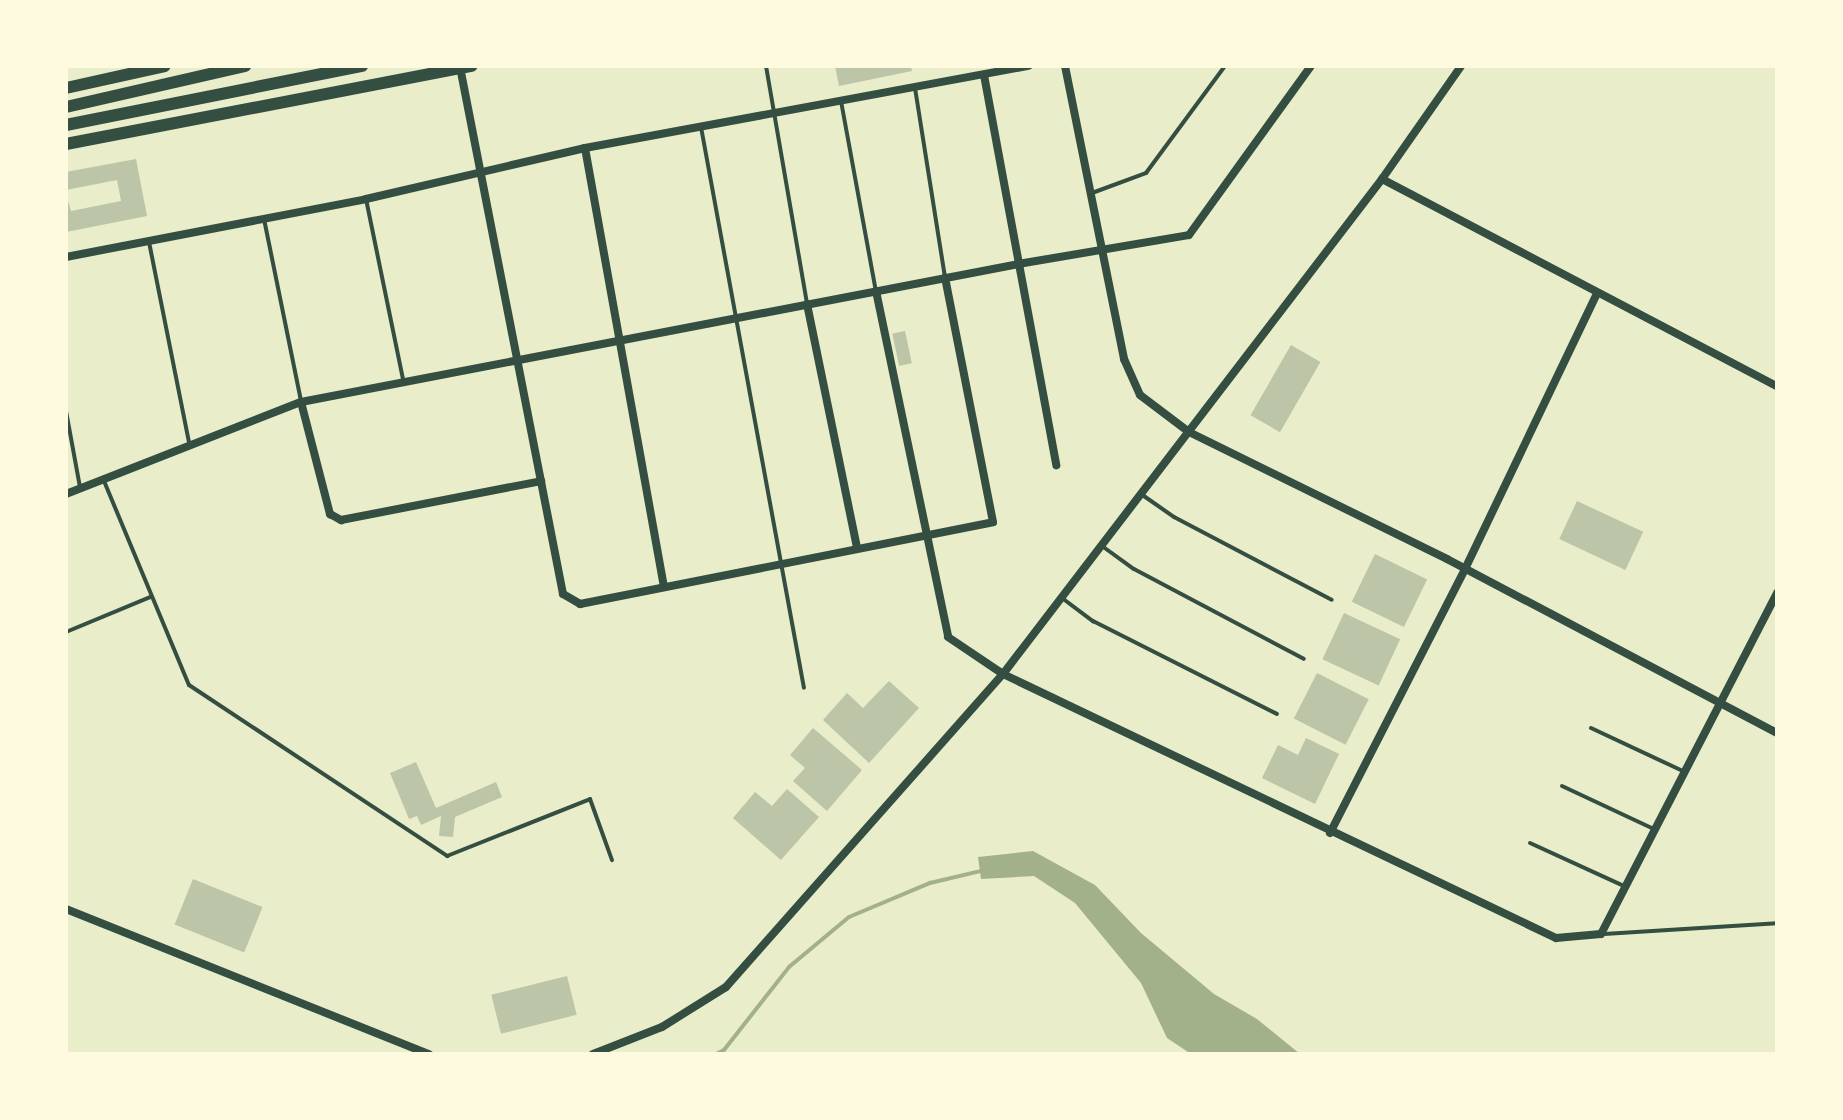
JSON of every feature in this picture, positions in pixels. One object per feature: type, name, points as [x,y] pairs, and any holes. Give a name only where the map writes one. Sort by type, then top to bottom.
[{"type":"main road","points":[[66,88],[165,66]]},
{"type":"main road","points":[[66,107],[245,66]]},
{"type":"main road","points":[[66,125],[362,66]]},
{"type":"main road","points":[[66,144],[464,67]]},
{"type":"street","points":[[66,257],[366,199],[585,148],[1028,66]]},
{"type":"street","points":[[1065,66],[1124,359],[1140,395],[1189,432],[1465,569],[1719,706],[1777,733]]},
{"type":"street","points":[[66,494],[301,402],[1018,264],[1189,235],[1311,66]]},
{"type":"street","points":[[593,1054],[662,1027],[726,987],[1003,674],[1382,179],[1461,66]]},
{"type":"street","points":[[464,67],[516,360],[563,594],[580,604],[993,522],[945,278]]},
{"type":"street","points":[[984,75],[1056,465]]},
{"type":"street","points":[[585,148],[664,587]]},
{"type":"street","points":[[1382,179],[1777,386]]},
{"type":"street","points":[[876,291],[948,637],[1003,674],[1330,833],[1556,938],[1601,934],[1777,593]]},
{"type":"street","points":[[1330,833],[1465,569],[1597,293]]},
{"type":"street","points":[[807,304],[857,548]]},
{"type":"street","points":[[301,402],[330,514],[341,520],[541,481]]},
{"type":"street","points":[[66,909],[417,1053],[429,1054]]},
{"type":"lane","points":[[766,66],[807,304]]},
{"type":"lane","points":[[1090,194],[1146,173],[1225,66]]},
{"type":"lane","points":[[915,88],[945,278]]},
{"type":"lane","points":[[841,101],[876,291]]},
{"type":"lane","points":[[701,127],[804,688]]},
{"type":"lane","points":[[366,199],[403,380]]},
{"type":"lane","points":[[264,219],[301,402]]},
{"type":"lane","points":[[149,242],[190,446]]},
{"type":"lane","points":[[66,411],[80,489]]},
{"type":"lane","points":[[103,479],[189,685],[447,856],[590,799],[612,860]]},
{"type":"lane","points":[[1141,494],[1174,517],[1332,600]]},
{"type":"lane","points":[[1102,546],[1134,569],[1304,659]]},
{"type":"lane","points":[[66,632],[150,597]]},
{"type":"lane","points":[[1062,598],[1093,621],[1277,714]]},
{"type":"lane","points":[[1591,728],[1685,773]]},
{"type":"lane","points":[[1562,786],[1655,830]]},
{"type":"lane","points":[[1530,843],[1626,887]]},
{"type":"lane","points":[[1601,934],[1777,923]]},
{"type":"shaded area","points":[[1033,851],[1095,885],[1141,933],[1214,994],[1257,1019],[1300,1054],[1191,1054],[1167,1038],[1141,983],[1075,903],[1034,876],[981,879],[978,857]]},
{"type":"building","points":[[835,66],[911,66],[912,71],[839,86]]},
{"type":"building","points":[[136,159],[147,216],[66,232],[66,194],[71,211],[121,201],[117,180],[66,190],[66,172]]},
{"type":"building","points":[[905,331],[912,363],[899,366],[892,334]]},
{"type":"building","points":[[1291,345],[1320,362],[1280,432],[1250,415]]},
{"type":"building","points":[[1577,501],[1643,532],[1625,570],[1559,539]]},
{"type":"building","points":[[1375,554],[1427,579],[1404,627],[1352,602]]},
{"type":"building","points":[[1344,613],[1400,639],[1379,685],[1322,659]]},
{"type":"building","points":[[1317,673],[1369,699],[1346,745],[1294,718]]},
{"type":"building","points":[[889,681],[919,708],[869,763],[823,720],[847,693],[863,708]]},
{"type":"building","points":[[813,728],[862,770],[827,811],[793,781],[805,768],[790,755]]},
{"type":"building","points":[[1306,738],[1339,754],[1315,804],[1262,778],[1278,745],[1298,755]]},
{"type":"building","points":[[416,762],[436,808],[496,782],[502,797],[455,817],[453,837],[439,836],[441,816],[421,825],[417,816],[409,819],[390,773]]},
{"type":"building","points":[[787,789],[819,817],[781,860],[733,818],[755,792],[772,806]]},
{"type":"building","points":[[193,879],[263,907],[244,953],[175,924]]},
{"type":"building","points":[[567,976],[577,1015],[501,1034],[491,995]]},
{"type":"waterway","points":[[716,1054],[724,1050],[789,967],[849,917],[930,883],[985,870]]}]
